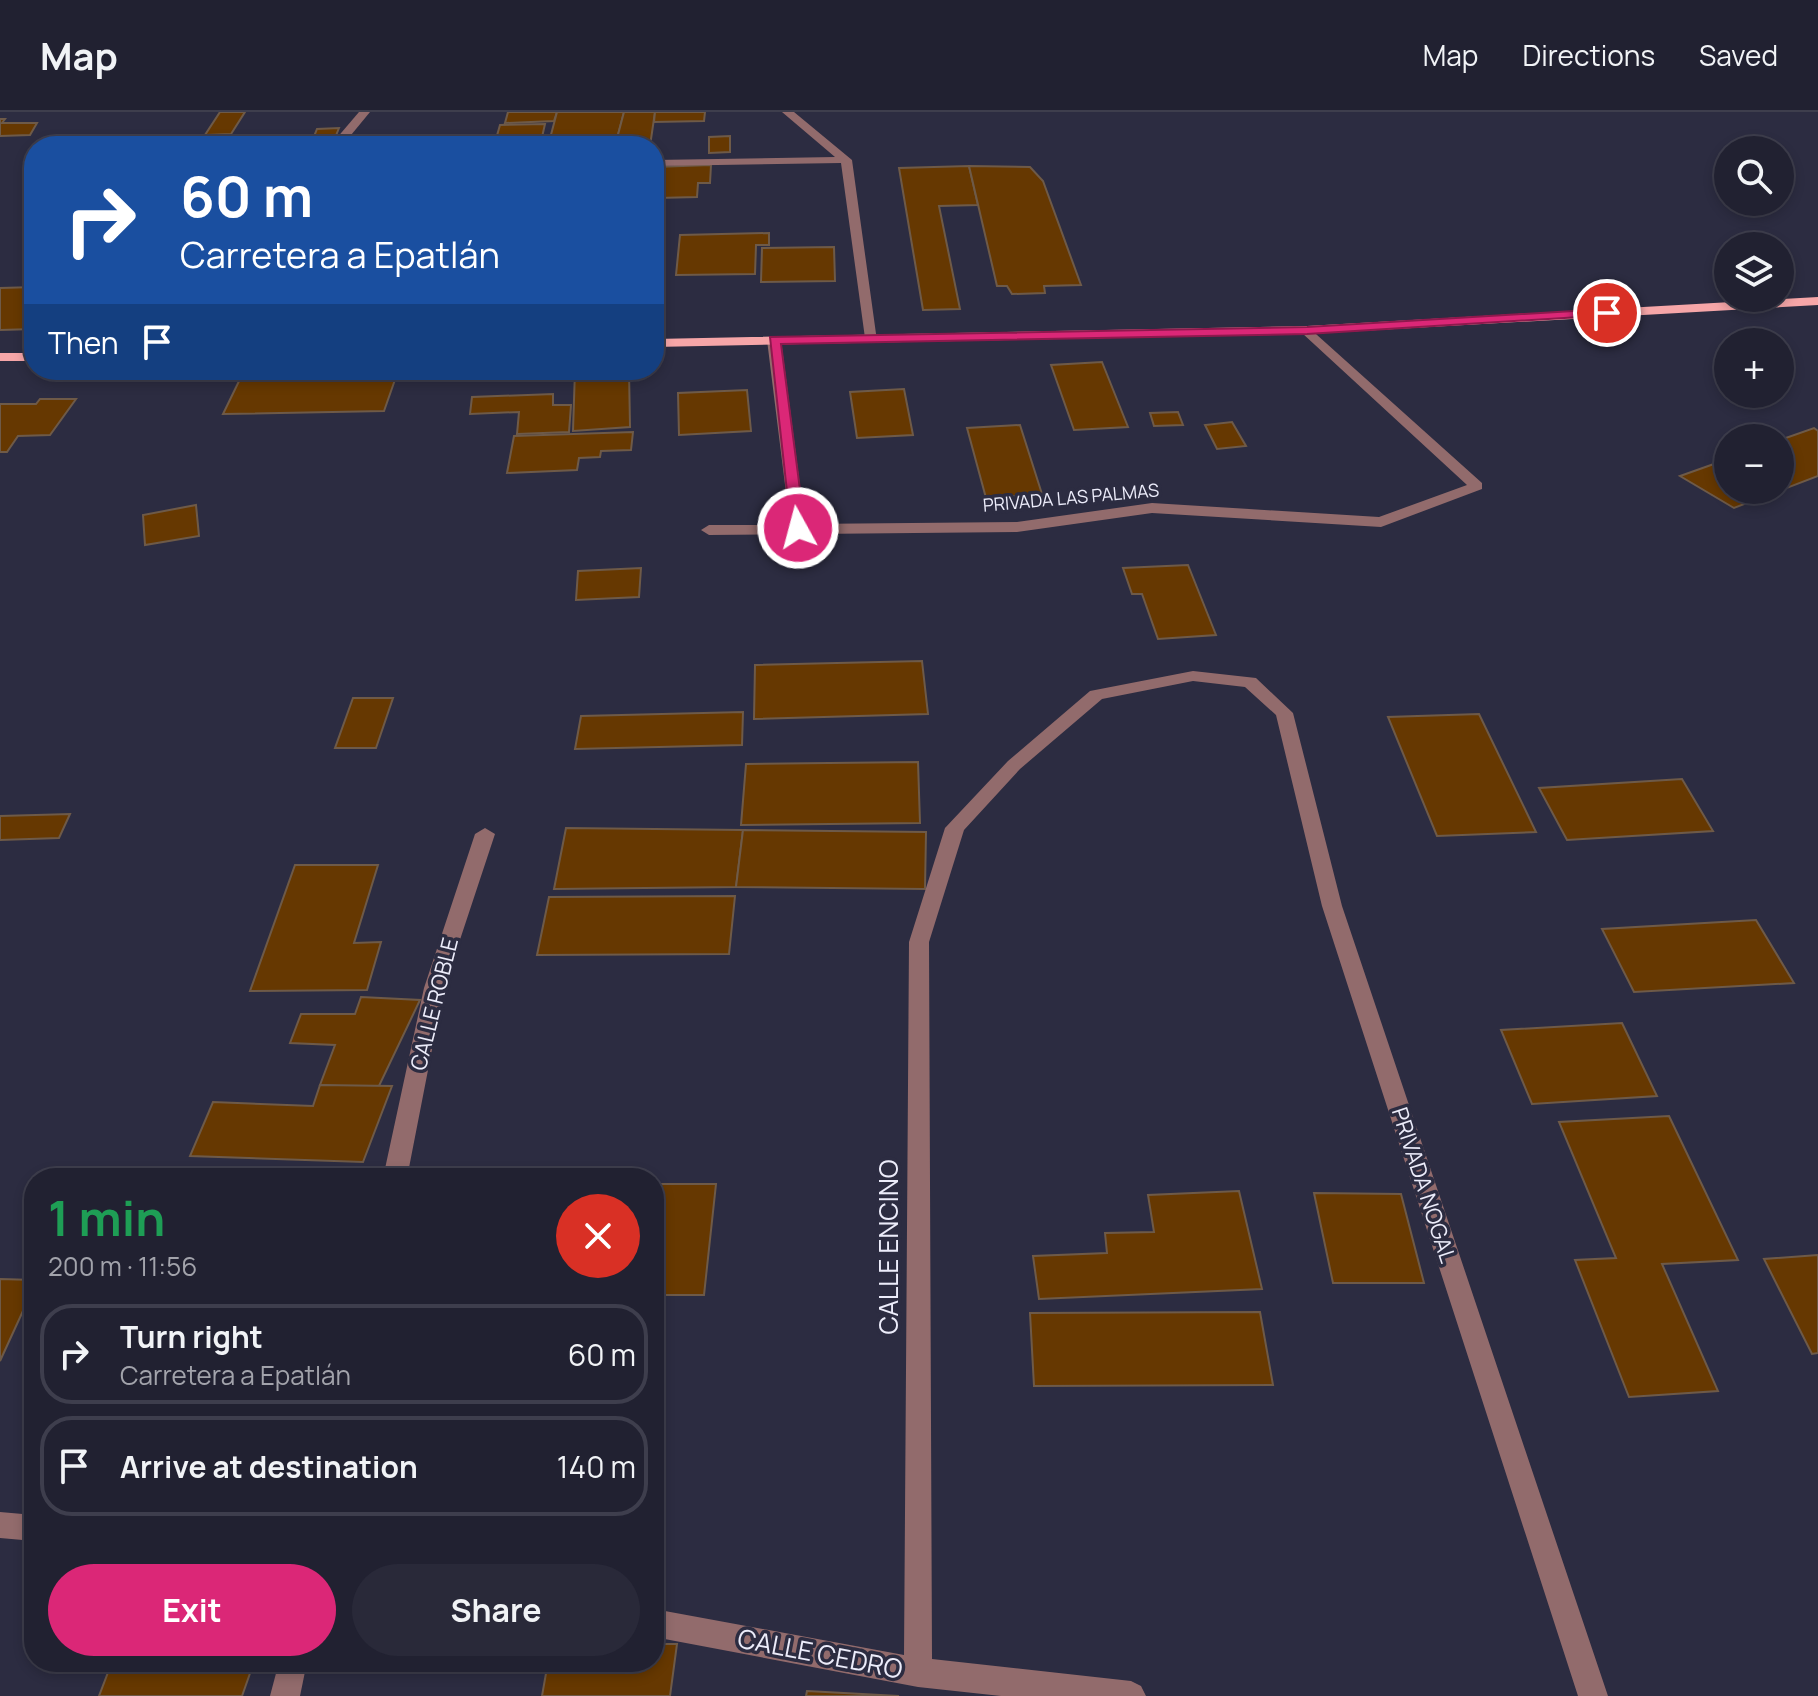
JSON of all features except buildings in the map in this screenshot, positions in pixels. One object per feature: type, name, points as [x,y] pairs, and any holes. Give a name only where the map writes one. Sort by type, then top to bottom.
[{"type":"main road","points":[[664,343],[1307,330],[1818,301]]},
{"type":"main road","points":[[0,357],[24,357]]},
{"type":"street","points":[[345,136],[365,112]]},
{"type":"street","points":[[787,112],[846,160],[872,338]]},
{"type":"street","points":[[664,163],[846,160]]},
{"type":"street","name":"PRIVADA LAS PALMAS","points":[[709,530],[1017,527],[1152,508],[1381,522],[1477,486],[1354,377],[1307,330]]},
{"type":"street","points":[[774,340],[798,528]]},
{"type":"street","name":"CALLE ENCINO","points":[[918,1672],[919,942],[955,828],[1014,765],[1096,695],[1193,676],[1250,682]]},
{"type":"street","name":"PRIVADA NOGAL","points":[[1250,682],[1284,713],[1332,906],[1593,1696]]},
{"type":"street","name":"CALLE ROBLE","points":[[397,1168],[434,988],[485,834]]},
{"type":"street","points":[[0,1525],[24,1527]]},
{"type":"street","name":"CALLE CEDRO","points":[[664,1625],[918,1672],[1131,1696]]},
{"type":"street","points":[[285,1696],[291,1672]]},
{"type":"route","points":[[798,528],[774,340],[1307,330],[1607,313]]}]
